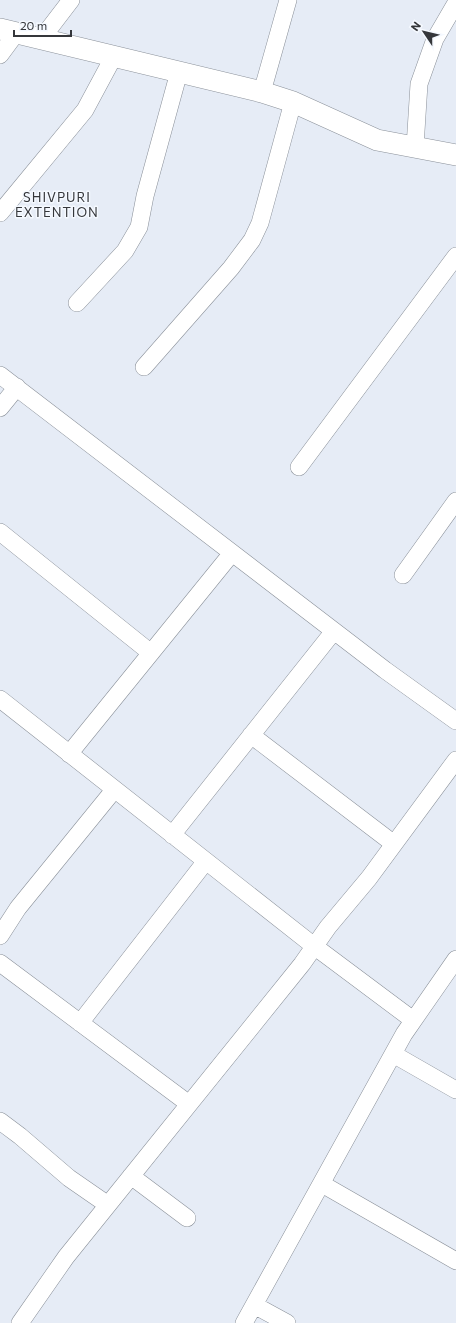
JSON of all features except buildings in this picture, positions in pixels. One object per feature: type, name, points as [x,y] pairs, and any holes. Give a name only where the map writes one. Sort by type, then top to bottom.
[{"type":"street","points":[[42,38],[71,0]]},
{"type":"street","points":[[262,92],[288,0]]},
{"type":"street","points":[[415,147],[419,84],[434,38],[456,3]]},
{"type":"street","points":[[0,55],[8,31],[42,38],[262,92],[293,102],[376,140],[456,155]]},
{"type":"street","points":[[0,213],[85,110],[114,56]]},
{"type":"street","points":[[77,303],[125,251],[139,227],[145,196],[179,72]]},
{"type":"street","points":[[144,367],[231,268],[252,240],[260,223],[293,102]]},
{"type":"street","points":[[299,467],[456,256]]},
{"type":"street","points":[[0,375],[334,631],[456,721]]},
{"type":"street","points":[[0,408],[17,387]]},
{"type":"street","points":[[402,575],[456,501]]},
{"type":"street","points":[[0,532],[151,653]]},
{"type":"street","points":[[69,754],[232,553]]},
{"type":"street","points":[[172,835],[334,631]]},
{"type":"street","points":[[0,699],[314,946],[413,1020]]},
{"type":"street","points":[[251,735],[394,844]]},
{"type":"street","points":[[20,1323],[66,1256],[314,946],[394,844],[456,760]]},
{"type":"street","points":[[0,936],[18,908],[114,790]]},
{"type":"street","points":[[80,1023],[206,862]]},
{"type":"street","points":[[244,1323],[393,1054],[413,1020],[456,959]]},
{"type":"street","points":[[0,963],[189,1104]]},
{"type":"street","points":[[393,1054],[456,1090]]},
{"type":"street","points":[[0,1122],[20,1136],[69,1178],[108,1205]]},
{"type":"street","points":[[131,1176],[188,1218]]},
{"type":"street","points":[[322,1184],[456,1260]]},
{"type":"street","points":[[254,1305],[286,1323]]},
{"type":"district","name":"SHIVPURI EXTENTION","points":[[57,204]]}]
